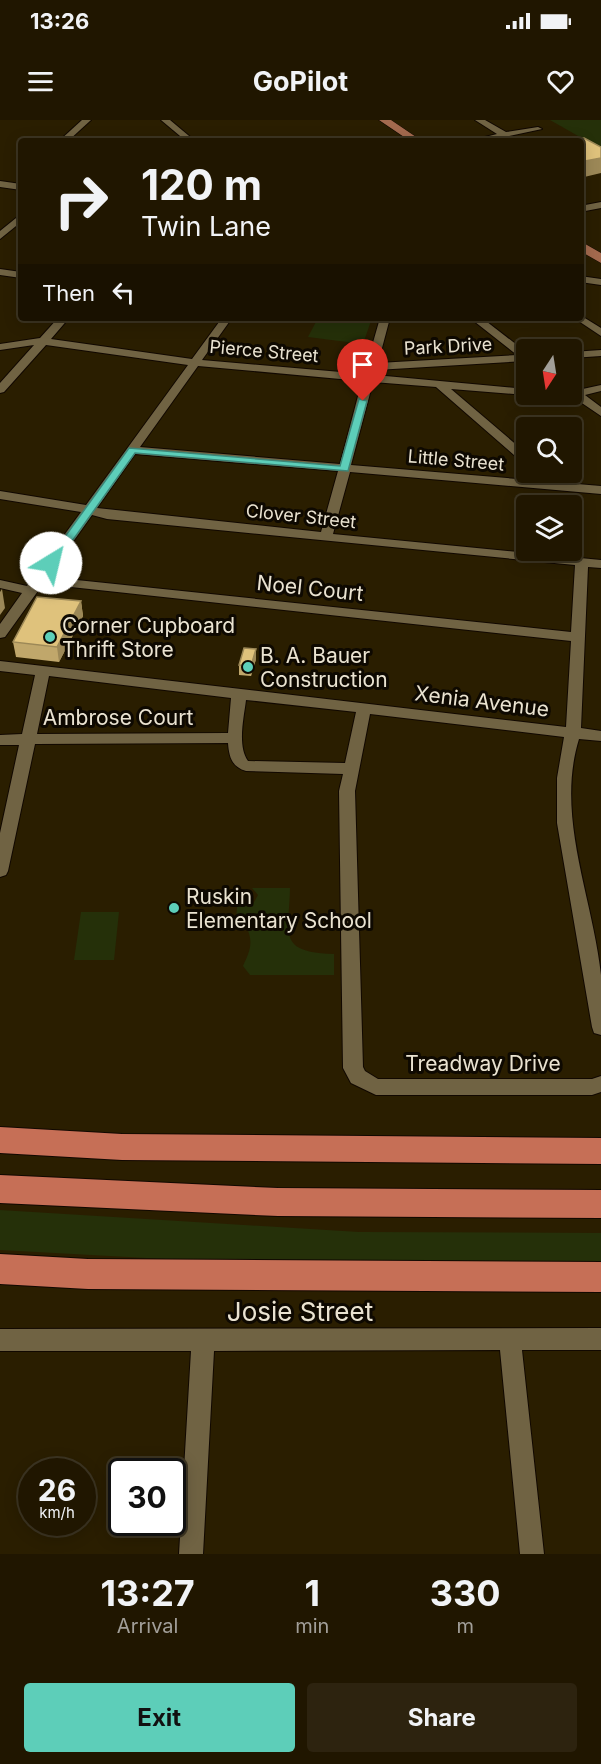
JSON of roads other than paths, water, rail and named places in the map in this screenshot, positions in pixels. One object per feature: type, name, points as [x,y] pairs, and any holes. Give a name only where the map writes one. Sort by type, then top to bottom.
[{"type":"highway","points":[[0,1140],[133,1147],[601,1151]]},
{"type":"highway","points":[[0,1189],[278,1202],[601,1204]]},
{"type":"highway","points":[[0,1269],[88,1274],[601,1277]]},
{"type":"main road","points":[[384,120],[412,138]]},
{"type":"street","points":[[66,138],[87,120]]},
{"type":"street","points":[[165,120],[186,138]]},
{"type":"street","points":[[479,120],[505,135]]},
{"type":"street","points":[[489,138],[538,129]]},
{"type":"street","points":[[0,184],[16,186]]},
{"type":"street","points":[[584,208],[601,205]]},
{"type":"street","points":[[2,232],[18,219]]},
{"type":"street","points":[[0,272],[18,275]]},
{"type":"street","points":[[584,280],[601,282]]},
{"type":"street","points":[[0,390],[61,321]]},
{"type":"street","points":[[0,634],[225,321]]},
{"type":"street","points":[[326,537],[384,321]]},
{"type":"street","points":[[479,321],[516,349]]},
{"type":"street","points":[[583,321],[601,333]]},
{"type":"street","name":"Pierce Street","points":[[0,347],[43,341],[195,363],[371,373],[440,385],[516,391]]},
{"type":"street","points":[[582,354],[601,353]]},
{"type":"street","name":"Park Drive","points":[[371,373],[516,358]]},
{"type":"street","points":[[440,385],[516,450]]},
{"type":"street","points":[[582,392],[601,388]]},
{"type":"street","points":[[582,399],[601,413]]},
{"type":"street","name":"Little Street","points":[[132,450],[601,490]]},
{"type":"street","points":[[556,483],[559,486]]},
{"type":"street","name":"Clover Street","points":[[0,495],[81,508],[88,512],[601,564]]},
{"type":"street","points":[[582,562],[573,733],[569,744],[563,802],[601,1027]]},
{"type":"street","name":"Noel Court","points":[[0,584],[35,585],[577,637]]},
{"type":"street","name":"Xenia Avenue","points":[[0,666],[601,736]]},
{"type":"street","points":[[0,871],[43,672]]},
{"type":"street","points":[[239,694],[236,738],[238,760],[248,766],[351,769],[364,709]]},
{"type":"street","name":"Ambrose Court","points":[[0,740],[96,736],[236,738]]},
{"type":"street","name":"Treadway Drive","points":[[351,769],[347,797],[353,1068],[358,1077],[375,1087],[592,1087],[601,1084]]},
{"type":"street","name":"Josie Street","points":[[0,1340],[601,1339]]},
{"type":"street","points":[[191,1554],[203,1340]]},
{"type":"street","points":[[510,1340],[532,1554]]},
{"type":"place","name":"Corner Cupboard Thrift Store","points":[[50,637]]},
{"type":"place","name":"B. A. Bauer Construction","points":[[248,667]]},
{"type":"place","name":"Ruskin Elementary School","points":[[174,908]]}]
